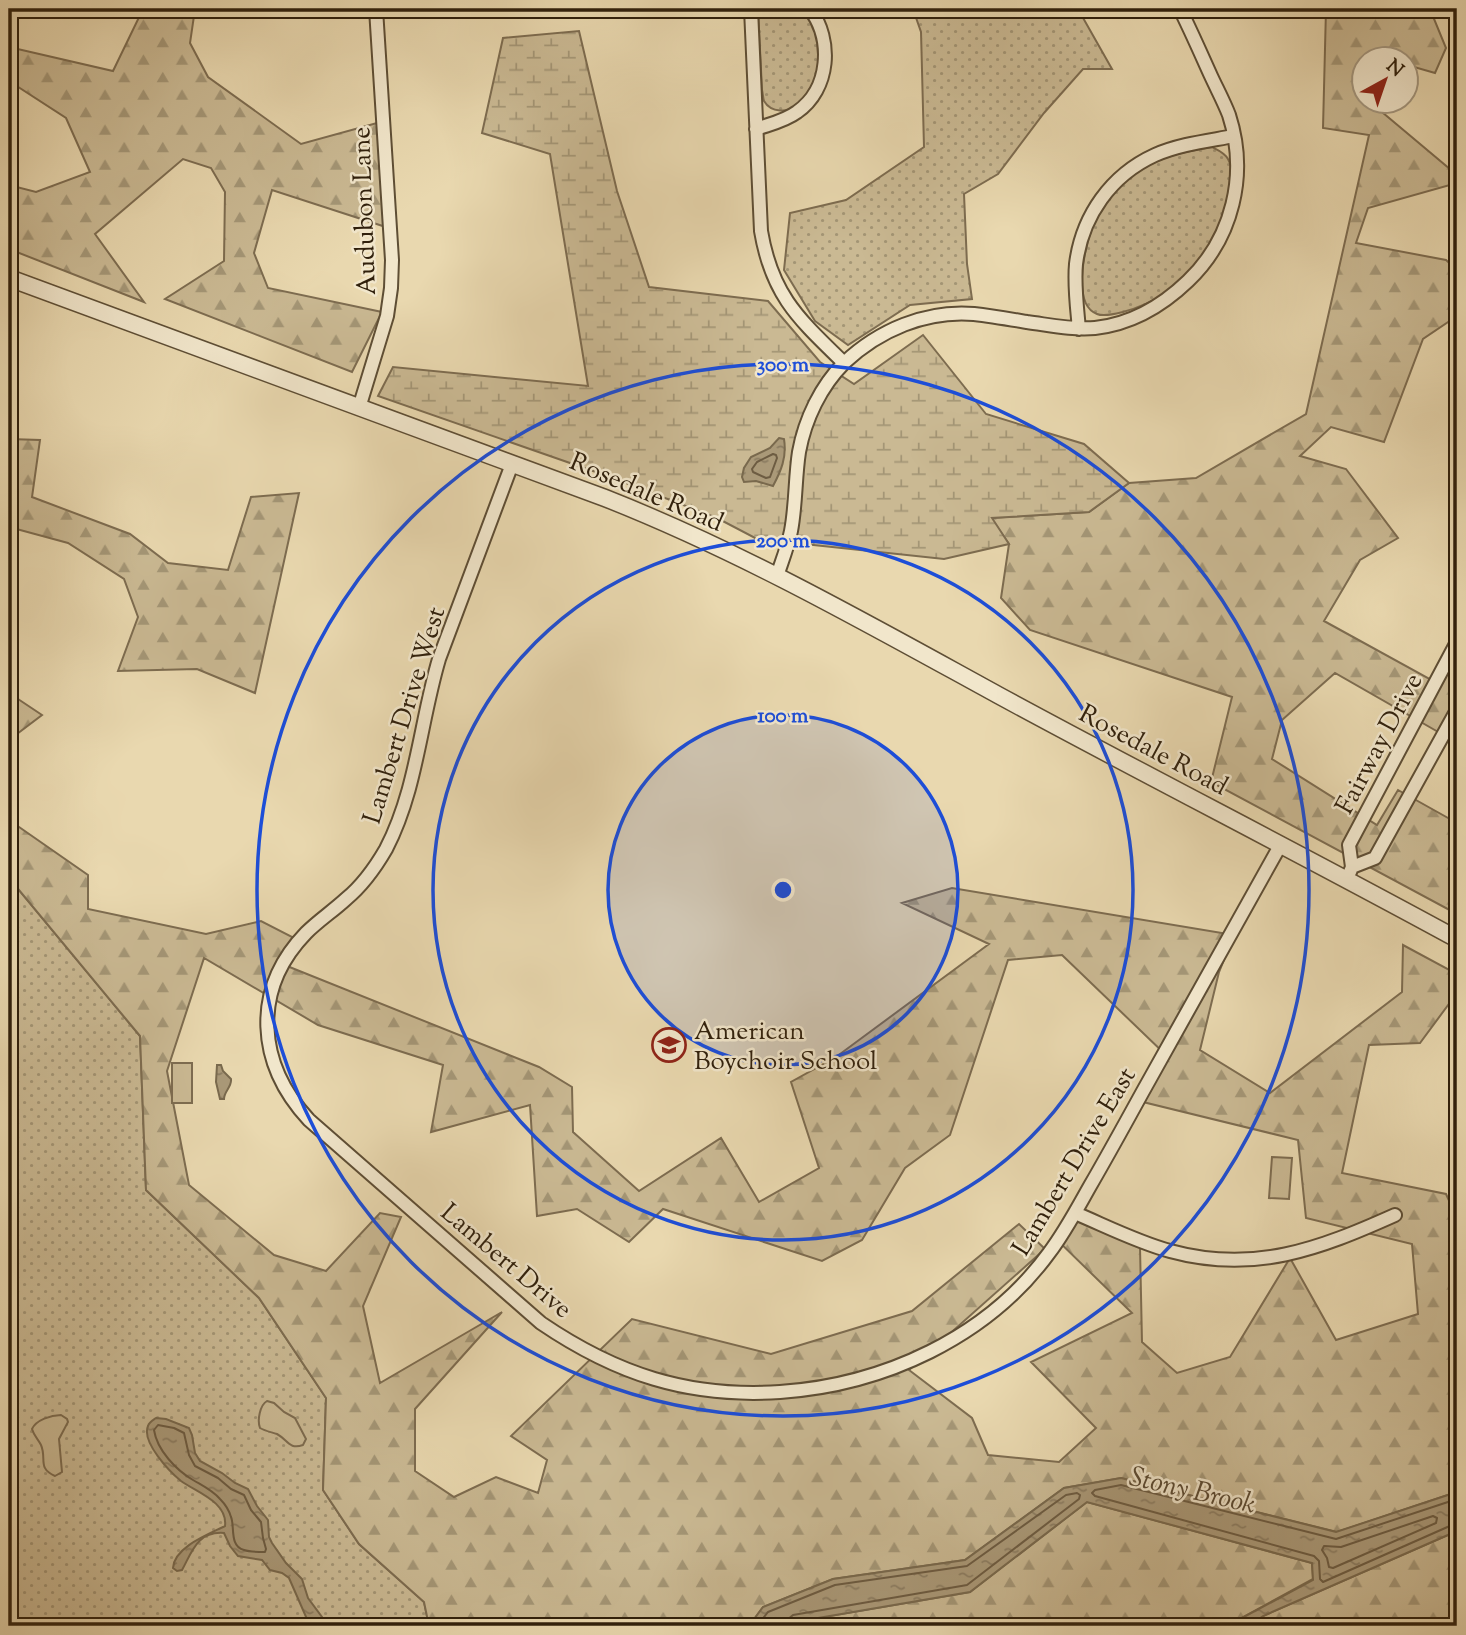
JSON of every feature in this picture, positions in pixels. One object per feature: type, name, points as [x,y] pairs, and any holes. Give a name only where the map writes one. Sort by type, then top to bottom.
[{"type":"street","name":"Audubon Lane","points":[[359,408],[387,316],[392,273],[376,9]]},
{"type":"street","points":[[751,9],[761,231],[765,251],[772,273],[794,313],[844,363]]},
{"type":"street","points":[[756,129],[799,111],[817,90],[825,60],[824,44],[821,28],[810,9]]},
{"type":"street","points":[[777,576],[791,529],[799,451],[812,410],[823,390],[844,363],[864,346],[905,324],[950,314],[972,314],[1079,329],[1117,324],[1157,306],[1197,272],[1219,241],[1228,220],[1237,180],[1237,158],[1234,136],[1223,101],[1180,9]]},
{"type":"street","points":[[1079,329],[1076,266],[1080,243],[1091,216],[1106,192],[1138,164],[1156,155],[1174,148],[1234,136]]},
{"type":"street","name":"Rosedale Road","points":[[9,278],[605,498],[698,537],[777,576],[1281,844],[1349,873],[1457,939]]},
{"type":"street","name":"Lambert Drive West","points":[[327,1135],[296,1107],[277,1074],[271,1057],[267,1017],[275,980],[284,961],[307,932],[361,885],[373,870],[395,827],[411,786],[430,689],[439,659],[512,464]]},
{"type":"street","name":"Fairway Drive","points":[[1457,642],[1349,845],[1349,873],[1375,858],[1457,710]]},
{"type":"street","name":"Lambert Drive East","points":[[678,1386],[724,1392],[763,1393],[798,1391],[873,1375],[937,1349],[988,1316],[1010,1297],[1048,1255],[1075,1213],[1281,844]]},
{"type":"street","name":"Lambert Drive","points":[[327,1135],[541,1323],[603,1360],[630,1372],[678,1386]]},
{"type":"street","points":[[1075,1213],[1145,1243],[1199,1257],[1226,1259],[1254,1259],[1301,1252],[1346,1237],[1395,1215]]},
{"type":"green space","points":[[143,9],[195,9],[190,43],[208,77],[301,144],[377,123],[389,169],[392,229],[272,190],[254,253],[268,288],[382,312],[352,372],[165,299],[224,261],[225,192],[211,168],[183,159],[95,234],[144,302],[9,249],[9,185],[36,192],[90,172],[66,118],[9,81],[9,47],[113,71]]},
{"type":"green space","points":[[758,9],[805,9],[819,37],[818,69],[814,80],[805,98],[789,109],[775,110],[764,101]]},
{"type":"green space","points":[[913,9],[1078,9],[1112,69],[1083,69],[1044,113],[998,174],[964,194],[967,264],[972,299],[910,305],[848,345],[815,321],[784,270],[790,213],[846,200],[924,147],[921,32]]},
{"type":"green space","points":[[1326,9],[1430,9],[1446,48],[1435,73],[1420,69],[1420,46],[1350,46],[1350,116],[1387,116],[1457,175],[1457,183],[1368,208],[1356,243],[1446,260],[1457,270],[1457,316],[1423,339],[1384,442],[1331,427],[1300,456],[1346,469],[1398,538],[1360,560],[1324,621],[1433,681],[1457,640],[1457,734],[1447,737],[1335,673],[1282,720],[1272,759],[1377,825],[1398,790],[1457,823],[1457,914],[1211,782],[1232,697],[1030,630],[1001,598],[1009,544],[991,518],[1089,512],[1129,483],[1196,478],[1306,414],[1369,135],[1323,128]]},
{"type":"green space","points":[[579,31],[617,191],[649,287],[768,301],[820,362],[854,384],[923,335],[986,414],[1084,444],[1129,483],[1089,512],[992,518],[1009,544],[944,559],[757,539],[717,518],[613,478],[378,396],[393,367],[588,386],[550,154],[482,133],[503,38]]},
{"type":"green space","points":[[1212,147],[1228,159],[1231,183],[1224,213],[1204,254],[1191,272],[1154,299],[1123,312],[1097,314],[1089,308],[1084,298],[1082,271],[1091,229],[1105,203],[1123,183],[1147,166],[1178,154]]},
{"type":"green space","points":[[9,439],[40,440],[32,497],[130,534],[168,563],[228,570],[251,497],[299,493],[255,693],[197,669],[118,671],[138,617],[124,579],[68,543],[9,527]]},
{"type":"green space","points":[[9,693],[42,715],[9,740]]},
{"type":"green space","points":[[9,820],[88,875],[88,909],[206,934],[261,921],[300,941],[282,964],[539,1067],[572,1087],[573,1132],[639,1191],[721,1138],[759,1202],[819,1168],[791,1082],[836,1057],[989,944],[902,903],[952,888],[1234,935],[1219,972],[1200,1050],[1270,1093],[1402,992],[1403,945],[1457,974],[1457,993],[1420,1043],[1369,1045],[1342,1173],[1446,1194],[1457,1218],[1457,1492],[1337,1532],[1121,1478],[1064,1488],[965,1560],[833,1579],[763,1607],[749,1626],[429,1626],[424,1602],[359,1544],[323,1490],[326,1398],[259,1298],[146,1190],[140,1036],[9,878]],"holes":[[[1062,955],[1168,1057],[1143,1102],[1298,1140],[1306,1218],[1412,1244],[1418,1314],[1336,1340],[1290,1258],[1230,1357],[1177,1373],[1142,1342],[1140,1247],[1071,1213],[1054,1237],[1132,1313],[1031,1362],[1096,1428],[1059,1462],[988,1455],[972,1418],[909,1370],[1045,1249],[1019,1224],[912,1311],[771,1354],[632,1319],[511,1436],[547,1460],[538,1493],[496,1477],[454,1497],[415,1471],[415,1409],[502,1312],[380,1383],[363,1306],[401,1217],[380,1213],[326,1271],[274,1255],[189,1185],[167,1071],[204,958],[318,1025],[443,1065],[431,1132],[530,1105],[537,1216],[577,1209],[629,1242],[663,1209],[822,1261],[862,1240],[905,1168],[950,1135],[1008,960]]]},
{"type":"green space","points":[[9,878],[140,1036],[146,1190],[259,1298],[326,1398],[323,1490],[359,1544],[424,1602],[429,1626],[9,1626],[9,1382],[17,1357],[9,1340]]},
{"type":"green space","points":[[172,1063],[192,1063],[192,1103],[172,1103]]},
{"type":"green space","points":[[1272,1157],[1292,1158],[1289,1199],[1269,1198]]},
{"type":"green space","points":[[267,1401],[295,1418],[306,1439],[303,1445],[292,1445],[277,1434],[260,1428],[260,1413]]},
{"type":"green space","points":[[61,1415],[68,1422],[59,1439],[62,1472],[55,1476],[44,1466],[43,1450],[32,1429],[44,1419]]},
{"type":"green space","points":[[1087,1502],[1312,1563],[1313,1579],[1227,1626],[790,1626],[794,1622],[970,1592]]},
{"type":"green space","points":[[1457,1531],[1457,1626],[1249,1626],[1263,1616]]},
{"type":"water","points":[[779,438],[784,439],[784,458],[773,486],[756,481],[744,482],[744,468],[751,457],[770,448]]},
{"type":"water","points":[[217,1065],[221,1065],[231,1079],[224,1099],[220,1099],[216,1082]]},
{"type":"water","points":[[156,1418],[189,1428],[195,1453],[200,1461],[248,1489],[268,1520],[272,1543],[302,1579],[308,1598],[326,1626],[310,1626],[289,1578],[270,1570],[262,1560],[238,1556],[224,1533],[207,1535],[201,1539],[182,1570],[173,1568],[179,1554],[202,1537],[225,1526],[225,1518],[216,1504],[170,1471],[152,1448],[147,1433],[149,1423]]},
{"type":"water","points":[[1121,1478],[1336,1532],[1457,1492],[1457,1531],[1263,1616],[1249,1626],[1227,1626],[1313,1580],[1312,1563],[1087,1502],[970,1592],[795,1622],[790,1626],[749,1626],[763,1607],[833,1579],[965,1560],[1064,1488]]},
{"type":"place","name":"American Boychoir School","points":[[669,1045]]},
{"type":"water label","name":"Stony Brook","points":[[1193,1489]]}]
